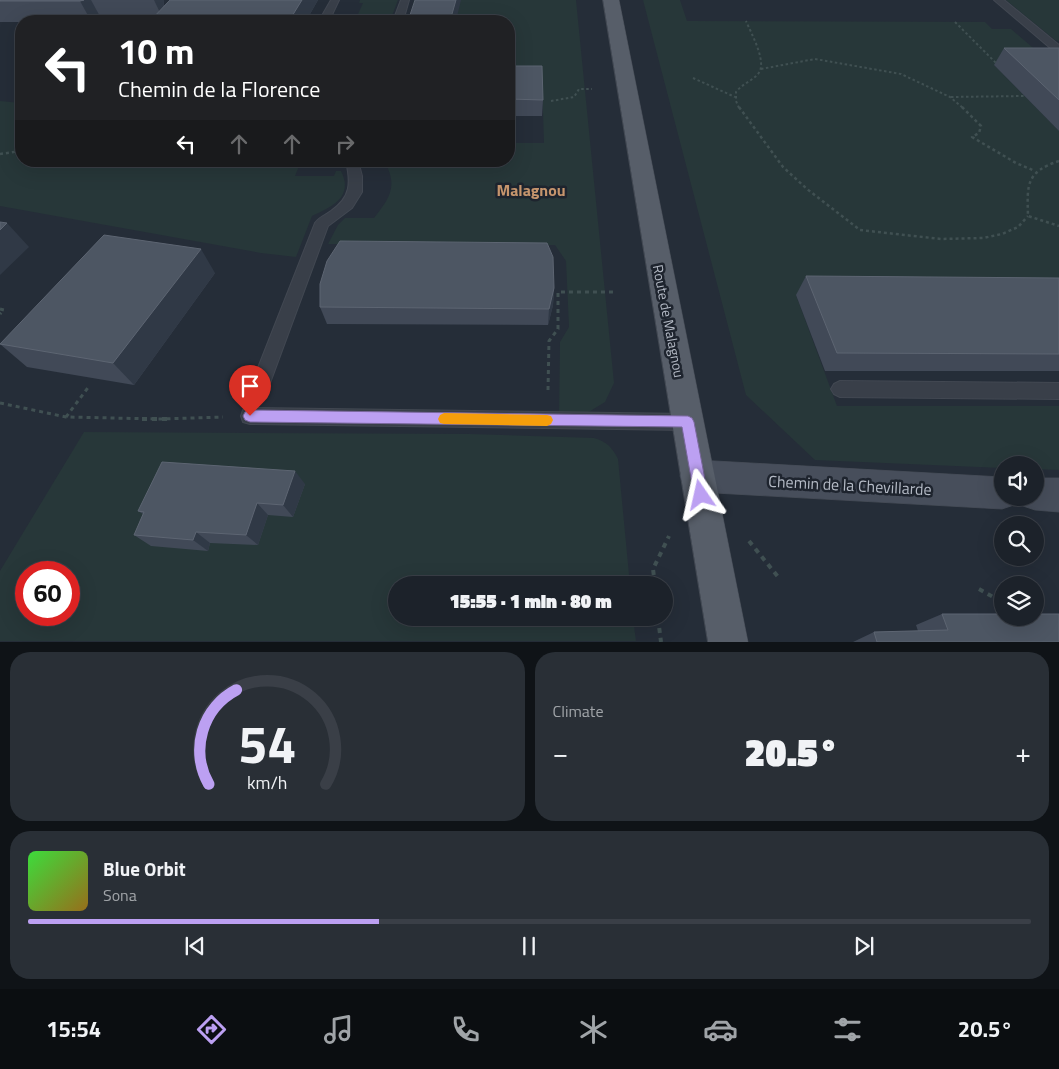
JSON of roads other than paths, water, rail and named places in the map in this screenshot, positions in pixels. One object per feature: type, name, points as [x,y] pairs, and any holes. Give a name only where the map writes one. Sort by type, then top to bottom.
[{"type":"main road","name":"Route de Malagnou","points":[[611,0],[728,642]]},
{"type":"street","name":"Chemin de la Chevillarde","points":[[697,476],[994,493]]},
{"type":"street","points":[[1044,494],[1059,495]]},
{"type":"lane","points":[[327,15],[335,0]]},
{"type":"lane","points":[[400,15],[405,0]]},
{"type":"lane","points":[[998,0],[1059,50]]},
{"type":"lane","points":[[261,383],[322,223],[342,212],[356,194],[357,177],[354,167]]},
{"type":"lane","points":[[840,389],[1059,391]]},
{"type":"lane","points":[[250,416],[688,422]]},
{"type":"district","name":"Malagnou","points":[[531,190]]}]
